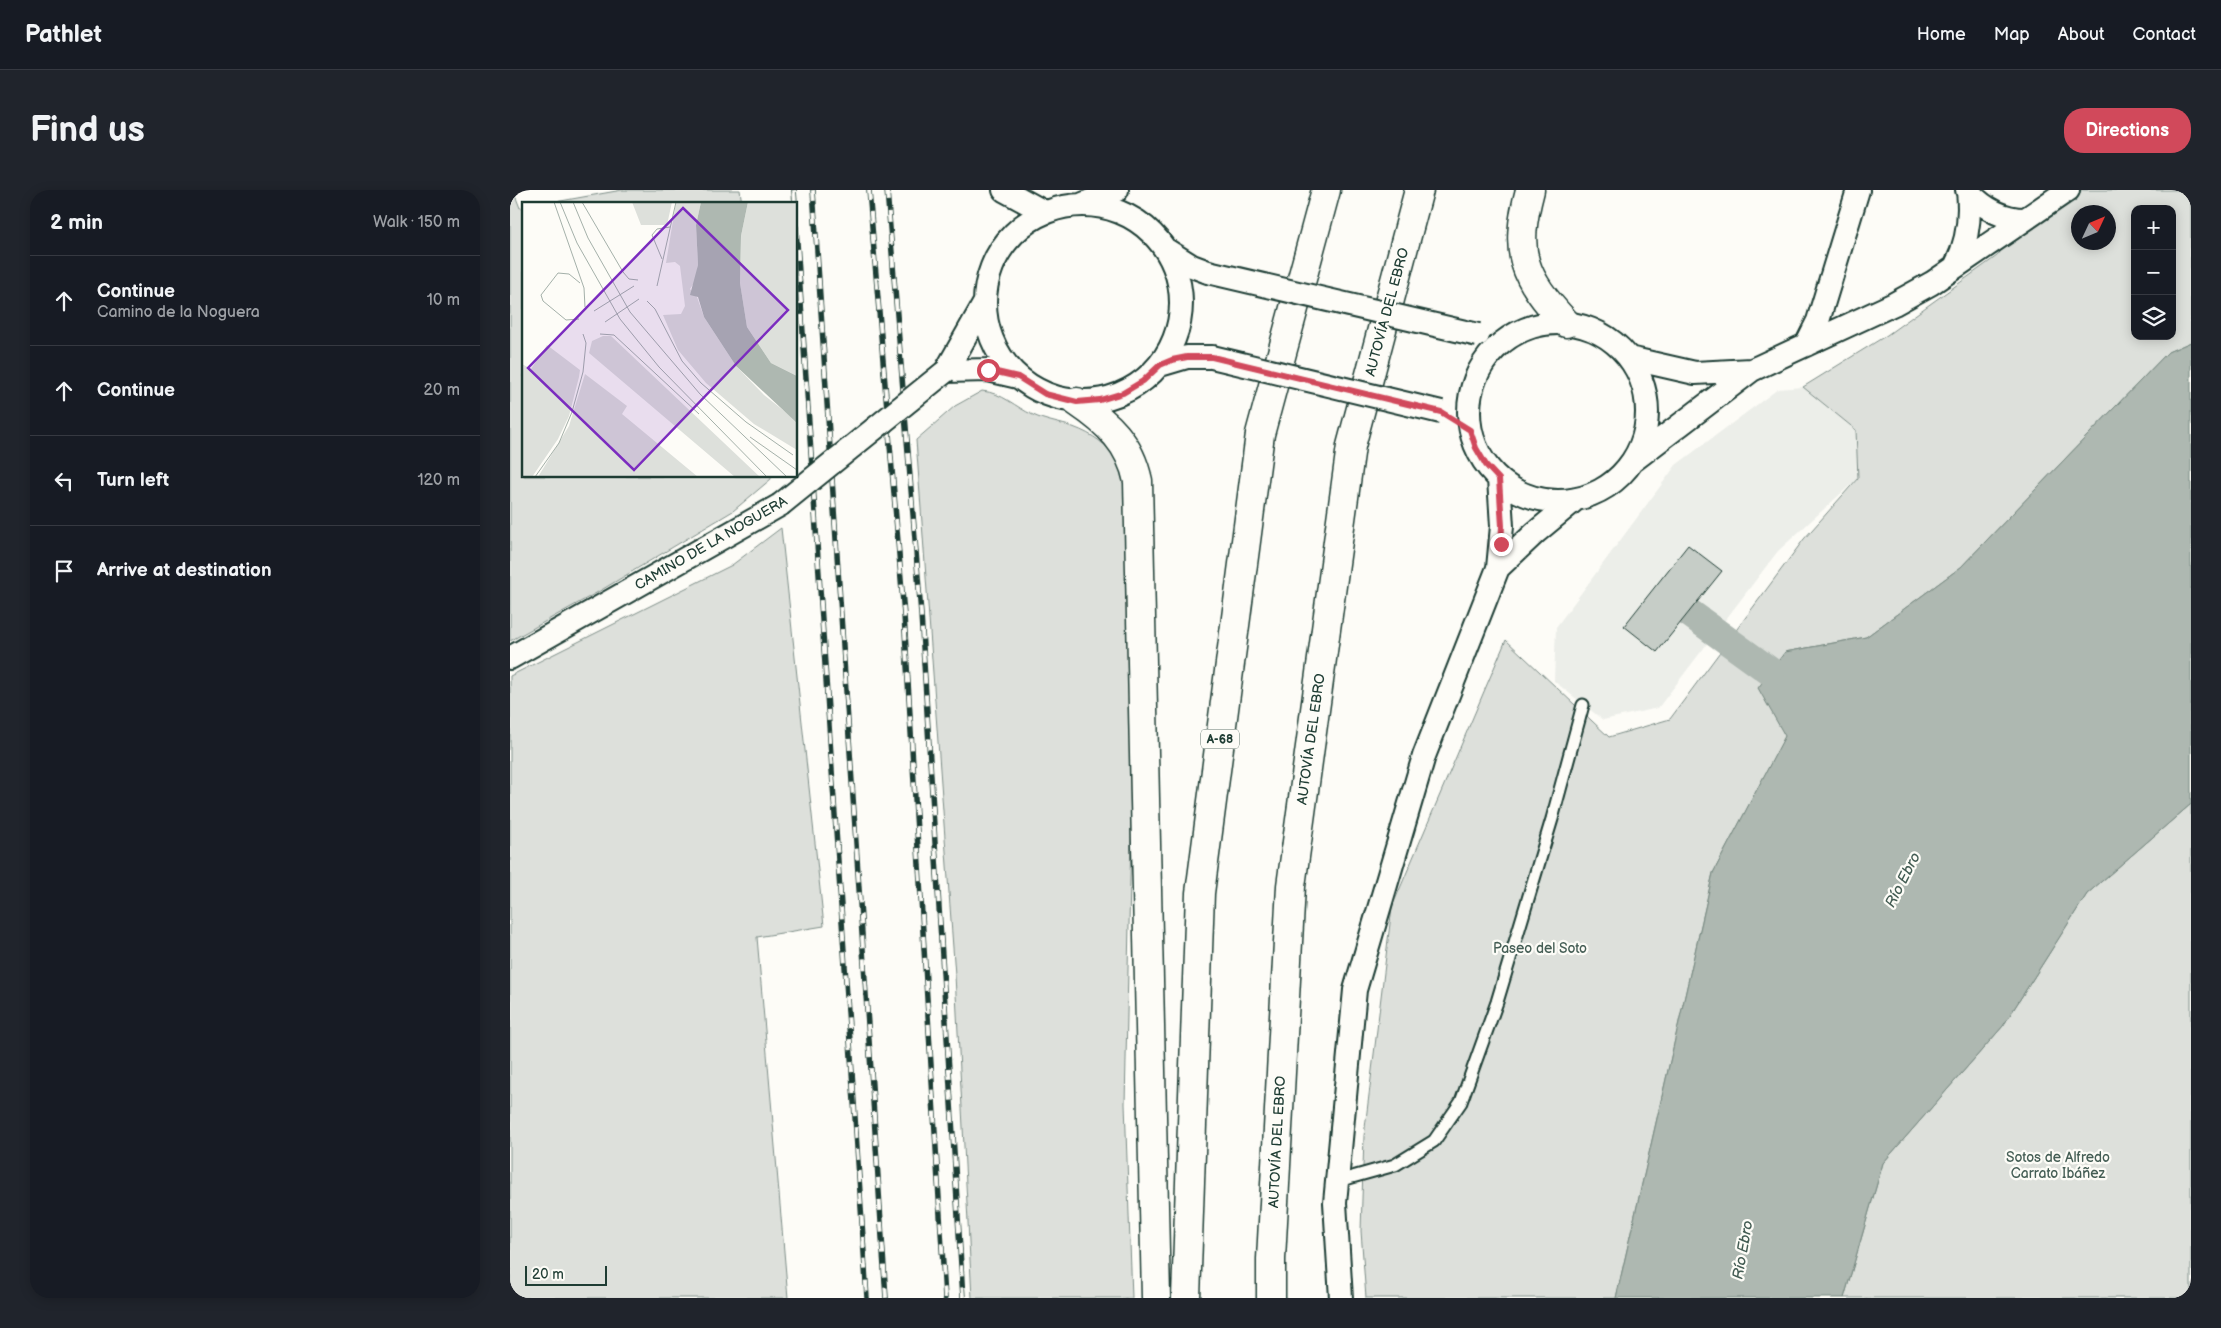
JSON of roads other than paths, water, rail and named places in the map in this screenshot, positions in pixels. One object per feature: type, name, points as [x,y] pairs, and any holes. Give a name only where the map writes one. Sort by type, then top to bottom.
[{"type":"highway","name":"A-68","points":[[1186,1298],[1200,893],[1260,434],[1326,190]]},
{"type":"highway","name":"AUTOVÍA DEL EBRO","points":[[1271,1298],[1271,1259],[1291,886],[1351,446],[1419,190]]},
{"type":"highway","points":[[1530,190],[1523,235],[1523,256],[1533,284],[1566,323]]},
{"type":"highway","points":[[1077,402],[1110,425],[1120,437],[1129,452],[1138,481],[1156,1298]]},
{"type":"street","points":[[1004,190],[1044,212]]},
{"type":"street","points":[[1080,204],[1104,207],[1128,215],[1148,230],[1164,248],[1174,266],[1180,286],[1181,307],[1176,334],[1160,365],[1143,381],[1123,393],[1100,400],[1077,402],[1045,394],[1018,377],[1000,356],[988,331],[984,304],[987,281],[995,259],[1007,240],[1024,224],[1044,212],[1080,204],[1117,190]]},
{"type":"street","points":[[1806,346],[1818,321],[1852,203],[1858,190]]},
{"type":"street","points":[[1631,462],[1643,437],[1647,410],[1644,392],[1639,374],[1629,358],[1601,334],[1585,327],[1566,323],[1547,323],[1528,328],[1511,336],[1496,347],[1485,360],[1476,376],[1469,403],[1470,430],[1476,448],[1486,465],[1499,479],[1516,491],[1535,498],[1555,501],[1576,499],[1602,490],[1613,482],[1631,462],[1752,370],[1894,304],[1932,283],[2068,190]]},
{"type":"street","points":[[1956,265],[1967,238],[1970,212],[1968,191]]},
{"type":"street","points":[[1968,191],[1985,206],[2002,216],[2025,219]]},
{"type":"street","points":[[1164,248],[1192,266],[1208,272],[1478,335],[1511,336]]},
{"type":"street","name":"CAMINO DE LA NOGUERA","points":[[510,658],[780,506],[946,371],[984,304]]},
{"type":"street","points":[[1160,365],[1187,357],[1212,357],[1441,412],[1470,430]]},
{"type":"street","points":[[1629,358],[1695,373],[1752,370]]},
{"type":"street","points":[[946,371],[988,370],[1018,377]]},
{"type":"street","points":[[1341,1298],[1335,1203],[1355,990],[1424,756],[1498,568],[1502,526],[1499,479]]},
{"type":"street","points":[[1498,568],[1535,533],[1576,499]]},
{"type":"lane","points":[[1338,1181],[1395,1165],[1434,1141],[1461,1102],[1497,1002],[1552,819],[1583,704]]},
{"type":"water","name":"Río Ebro","points":[[2191,342],[2191,804],[2087,894],[2003,1026],[1883,1163],[1844,1298],[1616,1298],[1713,873],[1785,736],[1758,688],[1785,652],[1866,637],[1961,567],[2168,352]]},
{"type":"waterway","points":[[1688,612],[1771,672]]},
{"type":"railway","points":[[794,190],[795,202]]},
{"type":"railway","points":[[813,190],[886,1298]]},
{"type":"railway","points":[[869,190],[904,615],[945,1298]]},
{"type":"railway","points":[[887,190],[921,614],[963,1298]]},
{"type":"railway","points":[[798,257],[867,1298]]},
{"type":"park label","name":"Paseo del Soto","points":[[1540,948]]},
{"type":"park label","name":"Sotos de Alfredo Carrato Ibáñez","points":[[2058,1166]]}]
